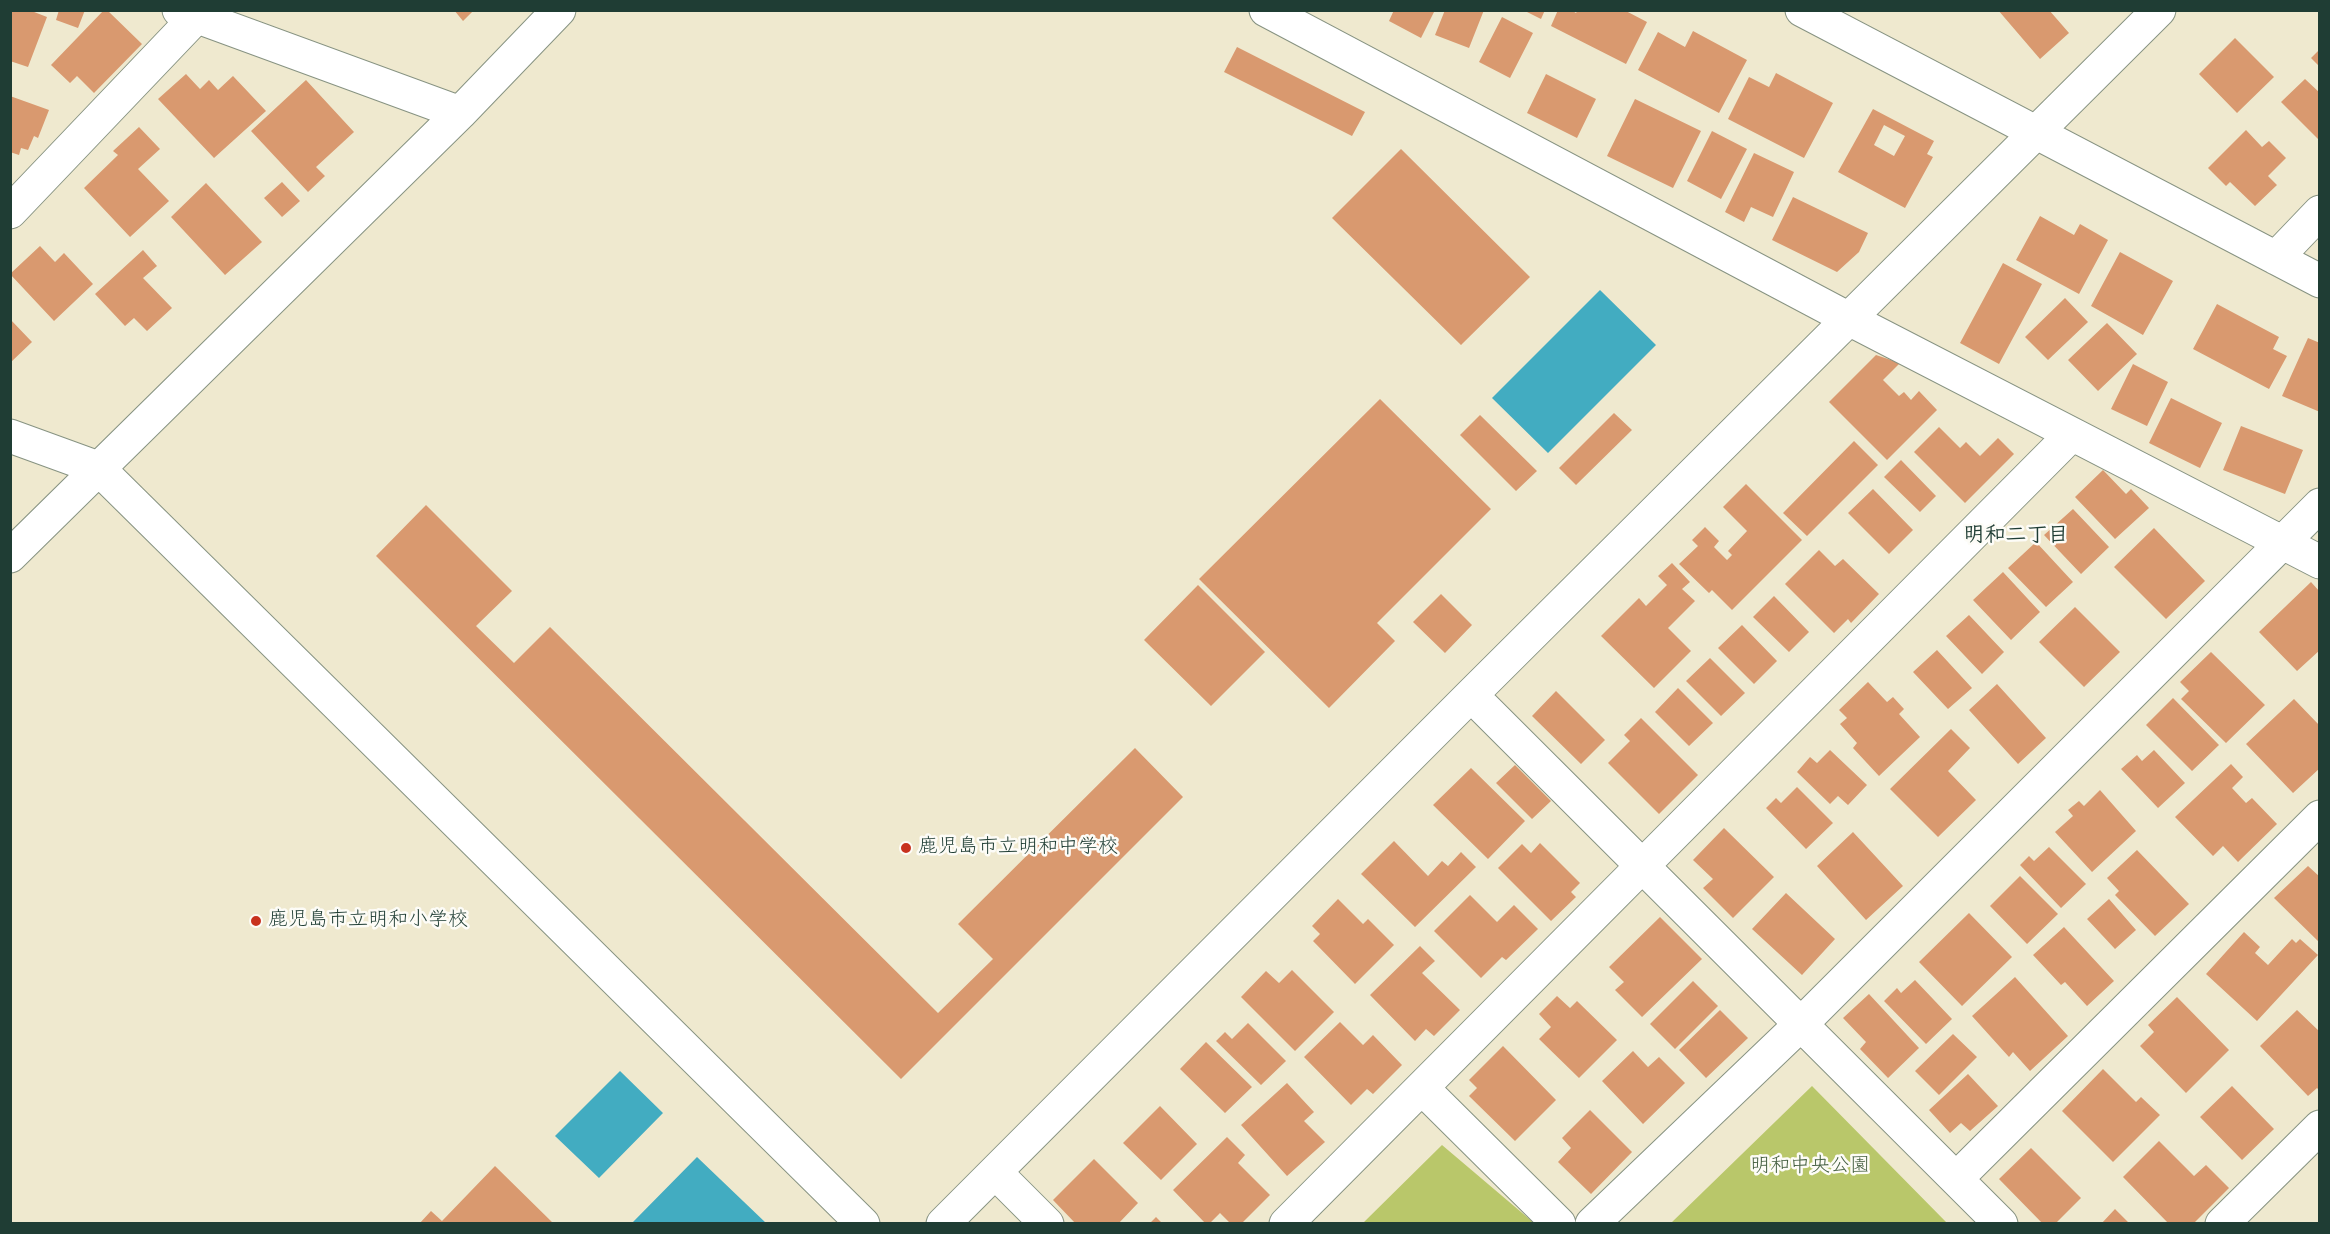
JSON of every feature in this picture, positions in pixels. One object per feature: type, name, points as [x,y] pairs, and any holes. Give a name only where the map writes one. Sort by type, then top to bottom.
[{"type":"street","points":[[10,556],[460,113],[560,10]]},
{"type":"street","points":[[1266,10],[1849,319],[2319,562]]},
{"type":"street","points":[[1802,10],[2319,281]]},
{"type":"street","points":[[944,1224],[2159,10]]},
{"type":"street","points":[[10,212],[22,185],[188,14],[460,113]]},
{"type":"street","points":[[2276,258],[2319,212]]},
{"type":"street","points":[[1286,1224],[2071,435]]},
{"type":"street","points":[[10,436],[98,468],[863,1224]]},
{"type":"street","points":[[1592,1224],[1801,1024],[2319,505]]},
{"type":"street","points":[[1471,695],[2001,1224]]},
{"type":"street","points":[[1957,1178],[2319,817]]},
{"type":"street","points":[[1422,1088],[1558,1224]]},
{"type":"street","points":[[2222,1224],[2319,1127]]},
{"type":"street","points":[[996,1173],[1047,1224]]},
{"type":"green space","name":"明和中央公園","points":[[1812,1086],[1947,1223],[1671,1223]]},
{"type":"green space","points":[[1442,1145],[1534,1223],[1363,1223]]},
{"type":"water","points":[[1600,290],[1656,345],[1548,453],[1492,398]]},
{"type":"water","points":[[620,1071],[663,1113],[599,1178],[555,1136]]},
{"type":"water","points":[[697,1157],[766,1223],[632,1223]]},
{"type":"building","points":[[10,10],[29,10],[47,17],[28,67],[10,61]]},
{"type":"building","points":[[59,10],[85,10],[78,28],[56,20]]},
{"type":"building","points":[[104,10],[107,10],[142,44],[94,93],[77,76],[70,83],[51,65]]},
{"type":"building","points":[[454,10],[474,10],[463,21]]},
{"type":"building","points":[[1394,10],[1435,10],[1421,38],[1389,21]]},
{"type":"building","points":[[1445,10],[1484,10],[1469,48],[1435,35]]},
{"type":"building","points":[[1523,10],[1545,10],[1541,19]]},
{"type":"building","points":[[1558,10],[1571,10],[1576,13],[1578,10],[1624,10],[1647,22],[1626,64],[1551,26]]},
{"type":"building","points":[[1998,10],[2049,10],[2069,33],[2040,59]]},
{"type":"building","points":[[1502,17],[1533,33],[1510,78],[1479,62]]},
{"type":"building","points":[[1693,31],[1747,60],[1719,113],[1638,70],[1658,32],[1685,47]]},
{"type":"building","points":[[2235,38],[2274,77],[2237,113],[2199,74]]},
{"type":"building","points":[[1237,47],[1365,112],[1352,136],[1224,72]]},
{"type":"building","points":[[2320,49],[2320,67],[2311,58]]},
{"type":"building","points":[[1776,73],[1833,103],[1804,158],[1728,119],[1749,77],[1769,87]]},
{"type":"building","points":[[186,74],[200,89],[209,80],[218,90],[233,76],[266,111],[214,158],[158,99]]},
{"type":"building","points":[[1546,74],[1596,99],[1577,138],[1527,113]]},
{"type":"building","points":[[2305,79],[2320,93],[2320,141],[2281,102]]},
{"type":"building","points":[[306,80],[354,132],[316,167],[325,176],[308,192],[251,131]]},
{"type":"building","points":[[10,96],[49,110],[38,138],[34,136],[28,150],[21,148],[19,155],[10,152]]},
{"type":"building","points":[[1635,99],[1701,131],[1673,188],[1607,156]]},
{"type":"building","points":[[1873,109],[1934,141],[1927,154],[1933,157],[1905,208],[1838,172]],"holes":[[[1884,125],[1905,136],[1894,156],[1874,145]]]},
{"type":"building","points":[[139,127],[160,149],[138,169],[169,201],[130,237],[84,188],[118,155],[113,151]]},
{"type":"building","points":[[2246,130],[2262,147],[2269,141],[2286,158],[2268,176],[2277,185],[2255,206],[2230,182],[2226,186],[2208,168]]},
{"type":"building","points":[[1712,131],[1747,149],[1721,199],[1687,181]]},
{"type":"building","points":[[1401,149],[1530,277],[1461,345],[1332,218]]},
{"type":"building","points":[[1754,153],[1794,172],[1773,217],[1751,207],[1744,222],[1725,212]]},
{"type":"building","points":[[282,182],[300,201],[282,217],[264,198]]},
{"type":"building","points":[[206,183],[262,242],[225,275],[171,217]]},
{"type":"building","points":[[1793,197],[1868,233],[1859,252],[1837,272],[1772,240]]},
{"type":"building","points":[[2040,216],[2074,235],[2080,224],[2108,240],[2079,294],[2016,260]]},
{"type":"building","points":[[40,246],[55,262],[64,253],[93,284],[54,321],[10,274]]},
{"type":"building","points":[[143,250],[157,266],[143,278],[172,308],[147,331],[134,318],[125,326],[95,294]]},
{"type":"building","points":[[2120,252],[2173,281],[2143,335],[2091,306]]},
{"type":"building","points":[[2003,263],[2042,284],[1999,364],[1960,343]]},
{"type":"building","points":[[2065,298],[2088,322],[2048,360],[2025,337]]},
{"type":"building","points":[[2217,304],[2279,337],[2273,349],[2287,356],[2269,389],[2193,349]]},
{"type":"building","points":[[10,319],[32,342],[10,363]]},
{"type":"building","points":[[2107,323],[2137,354],[2098,391],[2068,360]]},
{"type":"building","points":[[2308,338],[2320,343],[2320,412],[2282,396]]},
{"type":"building","points":[[1876,355],[1900,363],[1883,380],[1899,396],[1904,392],[1911,400],[1919,391],[1937,410],[1887,460],[1829,402]]},
{"type":"building","points":[[2133,364],[2168,382],[2147,426],[2111,409]]},
{"type":"building","points":[[2171,398],[2222,423],[2200,468],[2149,443]]},
{"type":"building","points":[[1380,399],[1491,509],[1377,623],[1395,641],[1329,708],[1199,579]]},
{"type":"building","points":[[1614,413],[1632,430],[1576,485],[1559,468]]},
{"type":"building","points":[[1480,415],[1537,471],[1516,491],[1460,435]]},
{"type":"building","points":[[2241,426],[2303,450],[2285,494],[2223,470]]},
{"type":"building","points":[[1939,427],[1960,448],[1966,442],[1980,456],[1998,438],[2014,454],[1965,503],[1914,452]]},
{"type":"building","points":[[1854,441],[1878,465],[1807,536],[1783,513]]},
{"type":"building","points":[[1901,460],[1936,496],[1920,512],[1884,477]]},
{"type":"building","points":[[2103,470],[2126,494],[2131,489],[2149,508],[2115,539],[2075,497]]},
{"type":"building","points":[[1746,484],[1802,540],[1732,610],[1712,590],[1709,593],[1679,564],[1698,546],[1692,540],[1705,527],[1719,541],[1714,547],[1727,560],[1732,555],[1728,551],[1747,531],[1723,507]]},
{"type":"building","points":[[1873,489],[1913,530],[1889,554],[1848,513]]},
{"type":"building","points":[[426,505],[512,591],[476,626],[514,663],[550,627],[938,1013],[993,959],[958,924],[1135,748],[1183,797],[901,1079],[376,556]]},
{"type":"building","points":[[2073,509],[2109,547],[2081,574],[2044,535]]},
{"type":"building","points":[[2154,528],[2205,581],[2166,619],[2114,567]]},
{"type":"building","points":[[2036,542],[2073,582],[2046,607],[2008,568]]},
{"type":"building","points":[[1819,550],[1835,566],[1843,559],[1879,594],[1851,623],[1848,619],[1834,633],[1785,584]]},
{"type":"building","points":[[1672,563],[1690,582],[1682,589],[1695,601],[1668,628],[1691,651],[1654,688],[1601,636],[1639,598],[1646,606],[1667,585],[1658,576]]},
{"type":"building","points":[[2003,572],[2040,612],[2011,640],[1973,600]]},
{"type":"building","points":[[2311,582],[2320,592],[2320,650],[2297,671],[2259,632]]},
{"type":"building","points":[[1198,585],[1265,652],[1211,706],[1144,640]]},
{"type":"building","points":[[1441,594],[1472,625],[1445,653],[1413,622]]},
{"type":"building","points":[[1774,596],[1809,632],[1789,652],[1753,617]]},
{"type":"building","points":[[2075,607],[2120,652],[2084,687],[2039,642]]},
{"type":"building","points":[[1969,615],[2004,652],[1982,674],[1946,636]]},
{"type":"building","points":[[1742,625],[1777,661],[1754,684],[1718,648]]},
{"type":"building","points":[[1937,650],[1972,688],[1948,709],[1913,672]]},
{"type":"building","points":[[2211,652],[2265,705],[2226,743],[2181,699],[2189,691],[2180,682]]},
{"type":"building","points":[[1710,658],[1745,693],[1721,716],[1686,681]]},
{"type":"building","points":[[1868,682],[1887,702],[1893,697],[1904,709],[1899,714],[1920,737],[1879,776],[1853,748],[1857,743],[1840,724],[1847,718],[1839,710]]},
{"type":"building","points":[[1997,684],[2046,738],[2018,764],[1969,710]]},
{"type":"building","points":[[1678,688],[1713,723],[1689,746],[1655,712]]},
{"type":"building","points":[[1556,691],[1605,740],[1581,764],[1532,716]]},
{"type":"building","points":[[2173,698],[2219,745],[2192,771],[2146,725]]},
{"type":"building","points":[[2294,699],[2320,726],[2320,768],[2293,793],[2246,744]]},
{"type":"building","points":[[1641,718],[1698,775],[1659,814],[1608,763],[1630,741],[1624,735]]},
{"type":"building","points":[[1951,729],[1970,748],[1948,771],[1976,800],[1938,837],[1890,789]]},
{"type":"building","points":[[1830,750],[1867,785],[1848,805],[1838,796],[1830,804],[1797,772],[1810,757],[1817,763]]},
{"type":"building","points":[[2154,750],[2185,783],[2158,808],[2121,769],[2137,755],[2142,761]]},
{"type":"building","points":[[2231,764],[2243,777],[2232,788],[2246,803],[2252,798],[2277,824],[2238,862],[2223,846],[2213,856],[2175,817]]},
{"type":"building","points":[[1515,765],[1551,801],[1532,819],[1496,783]]},
{"type":"building","points":[[1471,768],[1525,821],[1488,859],[1433,805]]},
{"type":"building","points":[[1797,787],[1833,823],[1806,849],[1766,808],[1776,798],[1781,803]]},
{"type":"building","points":[[2100,790],[2136,831],[2092,872],[2055,832],[2073,816],[2068,810],[2079,801],[2084,806]]},
{"type":"building","points":[[1724,828],[1774,877],[1733,918],[1703,888],[1713,879],[1693,860]]},
{"type":"building","points":[[1853,832],[1903,886],[1866,920],[1817,866]]},
{"type":"building","points":[[1394,841],[1428,876],[1442,861],[1448,866],[1461,852],[1476,867],[1415,927],[1361,874]]},
{"type":"building","points":[[1540,843],[1580,883],[1571,892],[1576,897],[1551,921],[1498,868],[1522,844],[1531,853]]},
{"type":"building","points":[[2049,847],[2086,884],[2061,908],[2020,865],[2029,856],[2034,861]]},
{"type":"building","points":[[2137,850],[2189,904],[2155,936],[2115,895],[2119,891],[2107,878]]},
{"type":"building","points":[[2308,866],[2320,877],[2320,943],[2274,898]]},
{"type":"building","points":[[2020,876],[2058,914],[2027,944],[1990,906]]},
{"type":"building","points":[[1786,893],[1835,939],[1802,975],[1752,929]]},
{"type":"building","points":[[1470,895],[1497,922],[1514,905],[1538,929],[1506,960],[1502,957],[1481,978],[1434,931]]},
{"type":"building","points":[[1338,899],[1363,924],[1368,919],[1394,945],[1355,984],[1313,941],[1320,934],[1312,926]]},
{"type":"building","points":[[2109,899],[2136,930],[2115,949],[2087,919]]},
{"type":"building","points":[[1969,913],[2012,957],[1962,1006],[1919,962]]},
{"type":"building","points":[[1660,917],[1702,959],[1642,1017],[1615,990],[1624,982],[1609,967]]},
{"type":"building","points":[[2064,927],[2114,981],[2087,1006],[2065,982],[2061,985],[2033,955]]},
{"type":"building","points":[[2244,932],[2260,947],[2255,953],[2268,965],[2292,939],[2296,943],[2300,939],[2318,955],[2257,1021],[2206,974]]},
{"type":"building","points":[[1420,946],[1435,961],[1422,973],[1460,1010],[1434,1036],[1426,1029],[1415,1041],[1370,995]]},
{"type":"building","points":[[1292,970],[1334,1012],[1295,1051],[1241,997],[1266,971],[1279,983]]},
{"type":"building","points":[[2015,977],[2068,1036],[2030,1071],[2013,1052],[2009,1057],[1972,1016]]},
{"type":"building","points":[[1915,980],[1952,1019],[1926,1044],[1884,1001],[1897,988],[1901,993]]},
{"type":"building","points":[[1693,981],[1718,1006],[1675,1049],[1650,1024]]},
{"type":"building","points":[[1869,994],[1919,1048],[1888,1078],[1860,1049],[1866,1042],[1843,1018]]},
{"type":"building","points":[[1557,996],[1570,1008],[1577,1001],[1617,1040],[1579,1078],[1539,1039],[1551,1027],[1539,1014]]},
{"type":"building","points":[[2177,997],[2229,1050],[2186,1093],[2140,1046],[2154,1032],[2148,1025]]},
{"type":"building","points":[[1720,1010],[1748,1038],[1706,1078],[1679,1050]]},
{"type":"building","points":[[2297,1010],[2320,1032],[2320,1091],[2317,1088],[2308,1096],[2260,1046]]},
{"type":"building","points":[[1340,1022],[1363,1045],[1373,1035],[1402,1065],[1373,1094],[1367,1089],[1351,1105],[1304,1057]]},
{"type":"building","points":[[1248,1023],[1286,1061],[1261,1085],[1216,1041],[1225,1032],[1232,1039]]},
{"type":"building","points":[[1953,1034],[1977,1057],[1939,1095],[1915,1071]]},
{"type":"building","points":[[1206,1042],[1252,1087],[1225,1113],[1180,1069]]},
{"type":"building","points":[[1503,1046],[1556,1100],[1515,1141],[1469,1096],[1477,1088],[1469,1080]]},
{"type":"building","points":[[1633,1051],[1648,1067],[1659,1057],[1685,1083],[1643,1124],[1602,1081]]},
{"type":"building","points":[[2103,1069],[2136,1102],[2141,1097],[2160,1115],[2113,1162],[2062,1111]]},
{"type":"building","points":[[1968,1074],[1998,1106],[1970,1131],[1961,1123],[1950,1133],[1929,1110]]},
{"type":"building","points":[[1287,1083],[1314,1112],[1304,1121],[1325,1142],[1287,1176],[1241,1125]]},
{"type":"building","points":[[2232,1086],[2274,1129],[2242,1160],[2200,1117]]},
{"type":"building","points":[[1160,1106],[1197,1144],[1161,1180],[1123,1143]]},
{"type":"building","points":[[1590,1110],[1632,1152],[1591,1194],[1558,1162],[1571,1148],[1562,1138]]},
{"type":"building","points":[[1227,1137],[1245,1155],[1238,1163],[1270,1195],[1241,1224],[1231,1224],[1220,1213],[1209,1224],[1206,1224],[1173,1190]]},
{"type":"building","points":[[2159,1141],[2194,1176],[2206,1165],[2229,1188],[2193,1224],[2169,1224],[2123,1177]]},
{"type":"building","points":[[2031,1148],[2081,1198],[2055,1224],[2043,1224],[1999,1179]]},
{"type":"building","points":[[1094,1159],[1138,1203],[1118,1224],[1076,1224],[1053,1200]]},
{"type":"building","points":[[495,1166],[554,1224],[419,1224],[431,1211],[442,1221]]},
{"type":"building","points":[[2115,1209],[2130,1224],[2101,1224]]},
{"type":"building","points":[[1156,1217],[1163,1224],[1149,1224]]},
{"type":"place","name":"鹿児島市立明和中学校","points":[[906,848]]},
{"type":"place","name":"鹿児島市立明和小学校","points":[[256,921]]},
{"type":"district","name":"明和二丁目","points":[[2016,537]]}]
